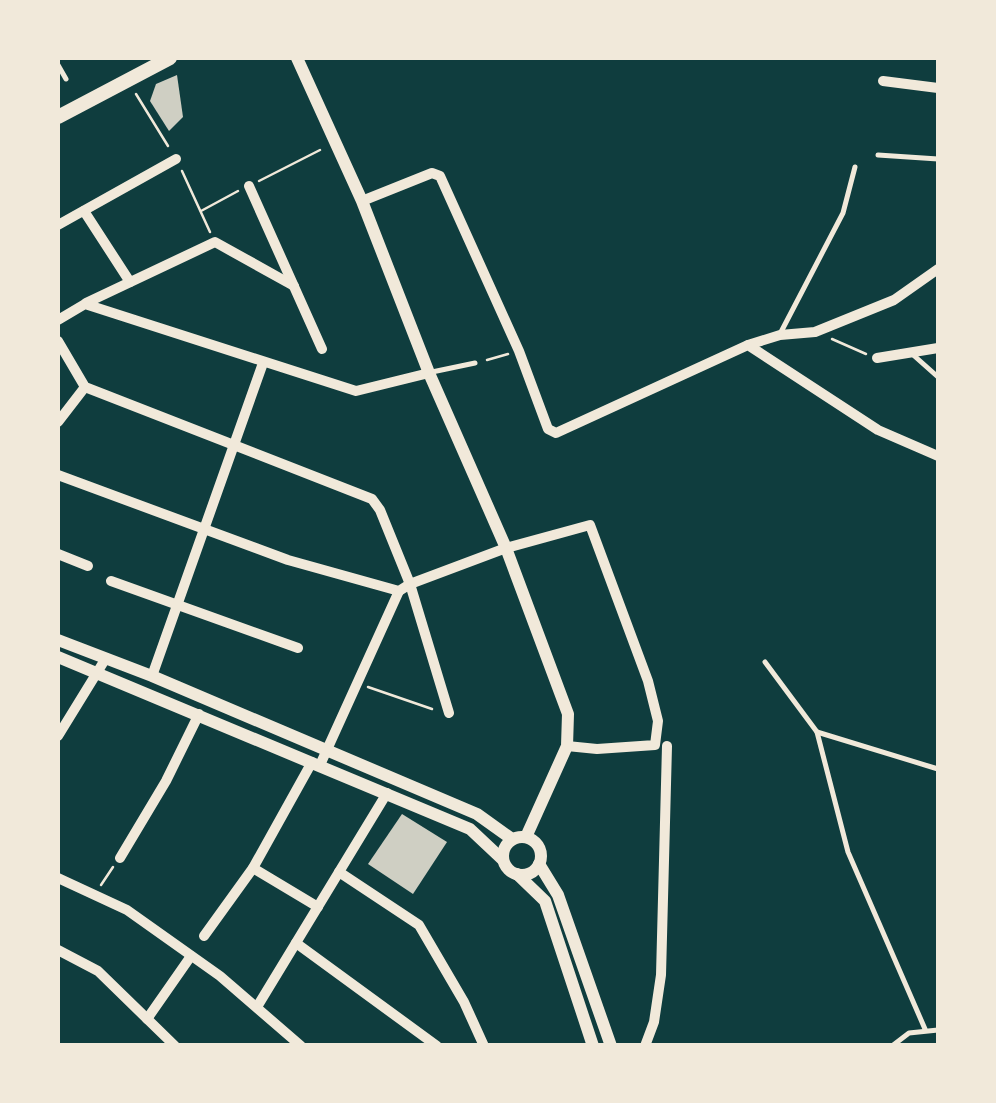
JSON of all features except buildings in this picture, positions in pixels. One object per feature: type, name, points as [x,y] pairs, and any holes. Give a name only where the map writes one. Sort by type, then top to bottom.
[{"type":"main road","points":[[58,116],[170,58]]},
{"type":"street","points":[[297,58],[362,200],[429,373],[506,548],[568,714],[567,746],[519,838],[504,848],[503,860]]},
{"type":"street","points":[[882,80],[938,88]]},
{"type":"street","points":[[58,225],[176,158]]},
{"type":"street","points":[[362,200],[432,172],[440,176],[519,351],[548,429],[556,433],[748,345],[780,335],[815,332],[894,300],[938,269]]},
{"type":"street","points":[[249,186],[322,349]]},
{"type":"street","points":[[84,210],[130,282]]},
{"type":"street","points":[[58,320],[215,242],[294,286]]},
{"type":"street","points":[[85,304],[263,363],[364,391],[429,373]]},
{"type":"street","points":[[58,341],[86,387],[372,499],[449,713]]},
{"type":"street","points":[[748,345],[878,430],[938,456]]},
{"type":"street","points":[[877,358],[938,348]]},
{"type":"street","points":[[152,676],[263,363]]},
{"type":"street","points":[[58,422],[86,387]]},
{"type":"street","points":[[58,474],[288,560],[404,588],[506,548],[590,526],[648,681],[661,745],[661,975],[654,1022],[645,1046]]},
{"type":"street","points":[[58,554],[88,566]]},
{"type":"street","points":[[111,581],[298,648]]},
{"type":"street","points":[[204,936],[253,868],[327,751],[404,588]]},
{"type":"street","points":[[58,640],[477,814],[519,838],[538,844],[539,864],[564,913],[611,1046]]},
{"type":"street","points":[[58,656],[470,829],[546,901],[593,1046]]},
{"type":"street","points":[[58,736],[106,658]]},
{"type":"street","points":[[120,858],[166,781],[199,714]]},
{"type":"street","points":[[567,746],[597,749],[661,745]]},
{"type":"street","points":[[257,1007],[386,793]]},
{"type":"street","points":[[517,874],[534,871],[539,864]]},
{"type":"street","points":[[253,868],[318,906]]},
{"type":"street","points":[[339,872],[420,925],[484,1046]]},
{"type":"street","points":[[58,878],[127,910],[257,1007],[301,1046]]},
{"type":"street","points":[[296,943],[437,1046]]},
{"type":"street","points":[[58,950],[98,972],[175,1046]]},
{"type":"street","points":[[147,1019],[190,956]]},
{"type":"lane","points":[[58,64],[66,79]]},
{"type":"lane","points":[[878,155],[938,159]]},
{"type":"lane","points":[[780,335],[843,213],[855,167]]},
{"type":"lane","points":[[910,352],[938,377]]},
{"type":"lane","points":[[429,373],[475,364]]},
{"type":"lane","points":[[766,662],[816,732],[848,852],[925,1029]]},
{"type":"lane","points":[[816,732],[938,770]]},
{"type":"lane","points":[[158,1029],[160,1046]]},
{"type":"lane","points":[[892,1046],[909,1032],[938,1030]]},
{"type":"path","points":[[201,211],[320,150]]},
{"type":"path","points":[[815,332],[877,358]]},
{"type":"path","points":[[475,364],[519,351]]},
{"type":"path","points":[[357,684],[449,713]]},
{"type":"path","points":[[94,895],[120,858]]}]
